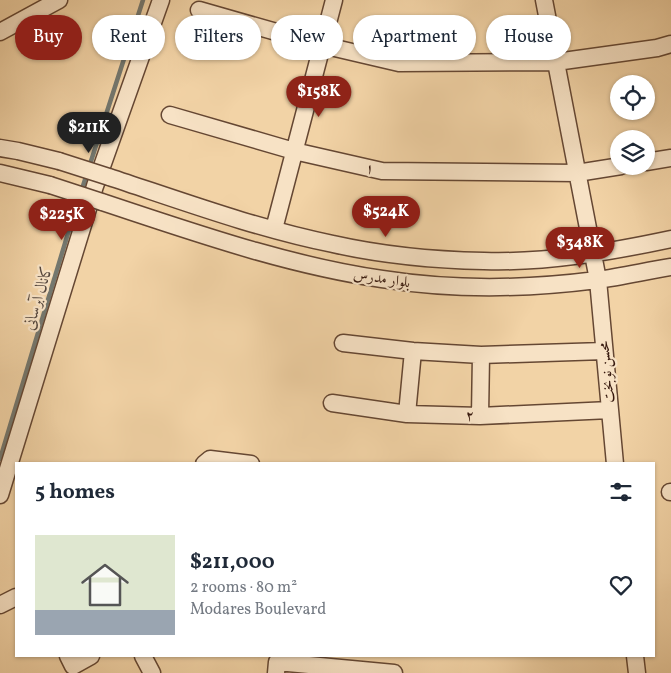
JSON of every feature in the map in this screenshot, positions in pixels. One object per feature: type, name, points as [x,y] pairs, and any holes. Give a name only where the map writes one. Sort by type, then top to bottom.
[{"type":"street","points":[[0,32],[59,0]]},
{"type":"street","points":[[0,495],[95,186],[161,0]]},
{"type":"street","points":[[330,15],[334,0]]},
{"type":"street","points":[[544,0],[593,253]]},
{"type":"street","points":[[199,10],[271,30]]},
{"type":"street","points":[[343,50],[400,63],[556,62],[657,48],[671,44]]},
{"type":"street","points":[[274,229],[318,60]]},
{"type":"street","name":"۱","points":[[170,115],[294,151],[382,171],[578,173],[610,168]]},
{"type":"street","points":[[0,138],[18,150]]},
{"type":"street","points":[[0,148],[18,150]]},
{"type":"street","name":"بلوار مدرس","points":[[18,150],[59,161],[274,229],[333,244],[383,253],[485,261],[536,259],[620,250],[671,239]]},
{"type":"street","points":[[655,161],[671,158]]},
{"type":"street","name":"بلوار مدرس","points":[[0,173],[50,185],[239,247],[330,269],[382,279],[433,284],[485,286],[555,284],[598,280],[671,267]]},
{"type":"street","name":"محسن نوبخت","points":[[593,253],[598,280],[615,462]]},
{"type":"street","points":[[343,344],[480,356],[604,351]]},
{"type":"street","points":[[407,414],[413,351]]},
{"type":"street","points":[[480,356],[480,416]]},
{"type":"street","name":"۲","points":[[332,403],[407,414],[480,416],[610,410]]},
{"type":"street","points":[[206,462],[210,459],[235,462]]},
{"type":"street","points":[[0,605],[15,598]]},
{"type":"street","points":[[68,657],[73,666],[89,657]]},
{"type":"street","points":[[144,657],[152,673]]},
{"type":"street","points":[[635,657],[637,673]]},
{"type":"street","points":[[277,667],[394,673]]},
{"type":"waterway","name":"کانال آبرسانی","points":[[0,459],[72,220],[143,0]]}]
